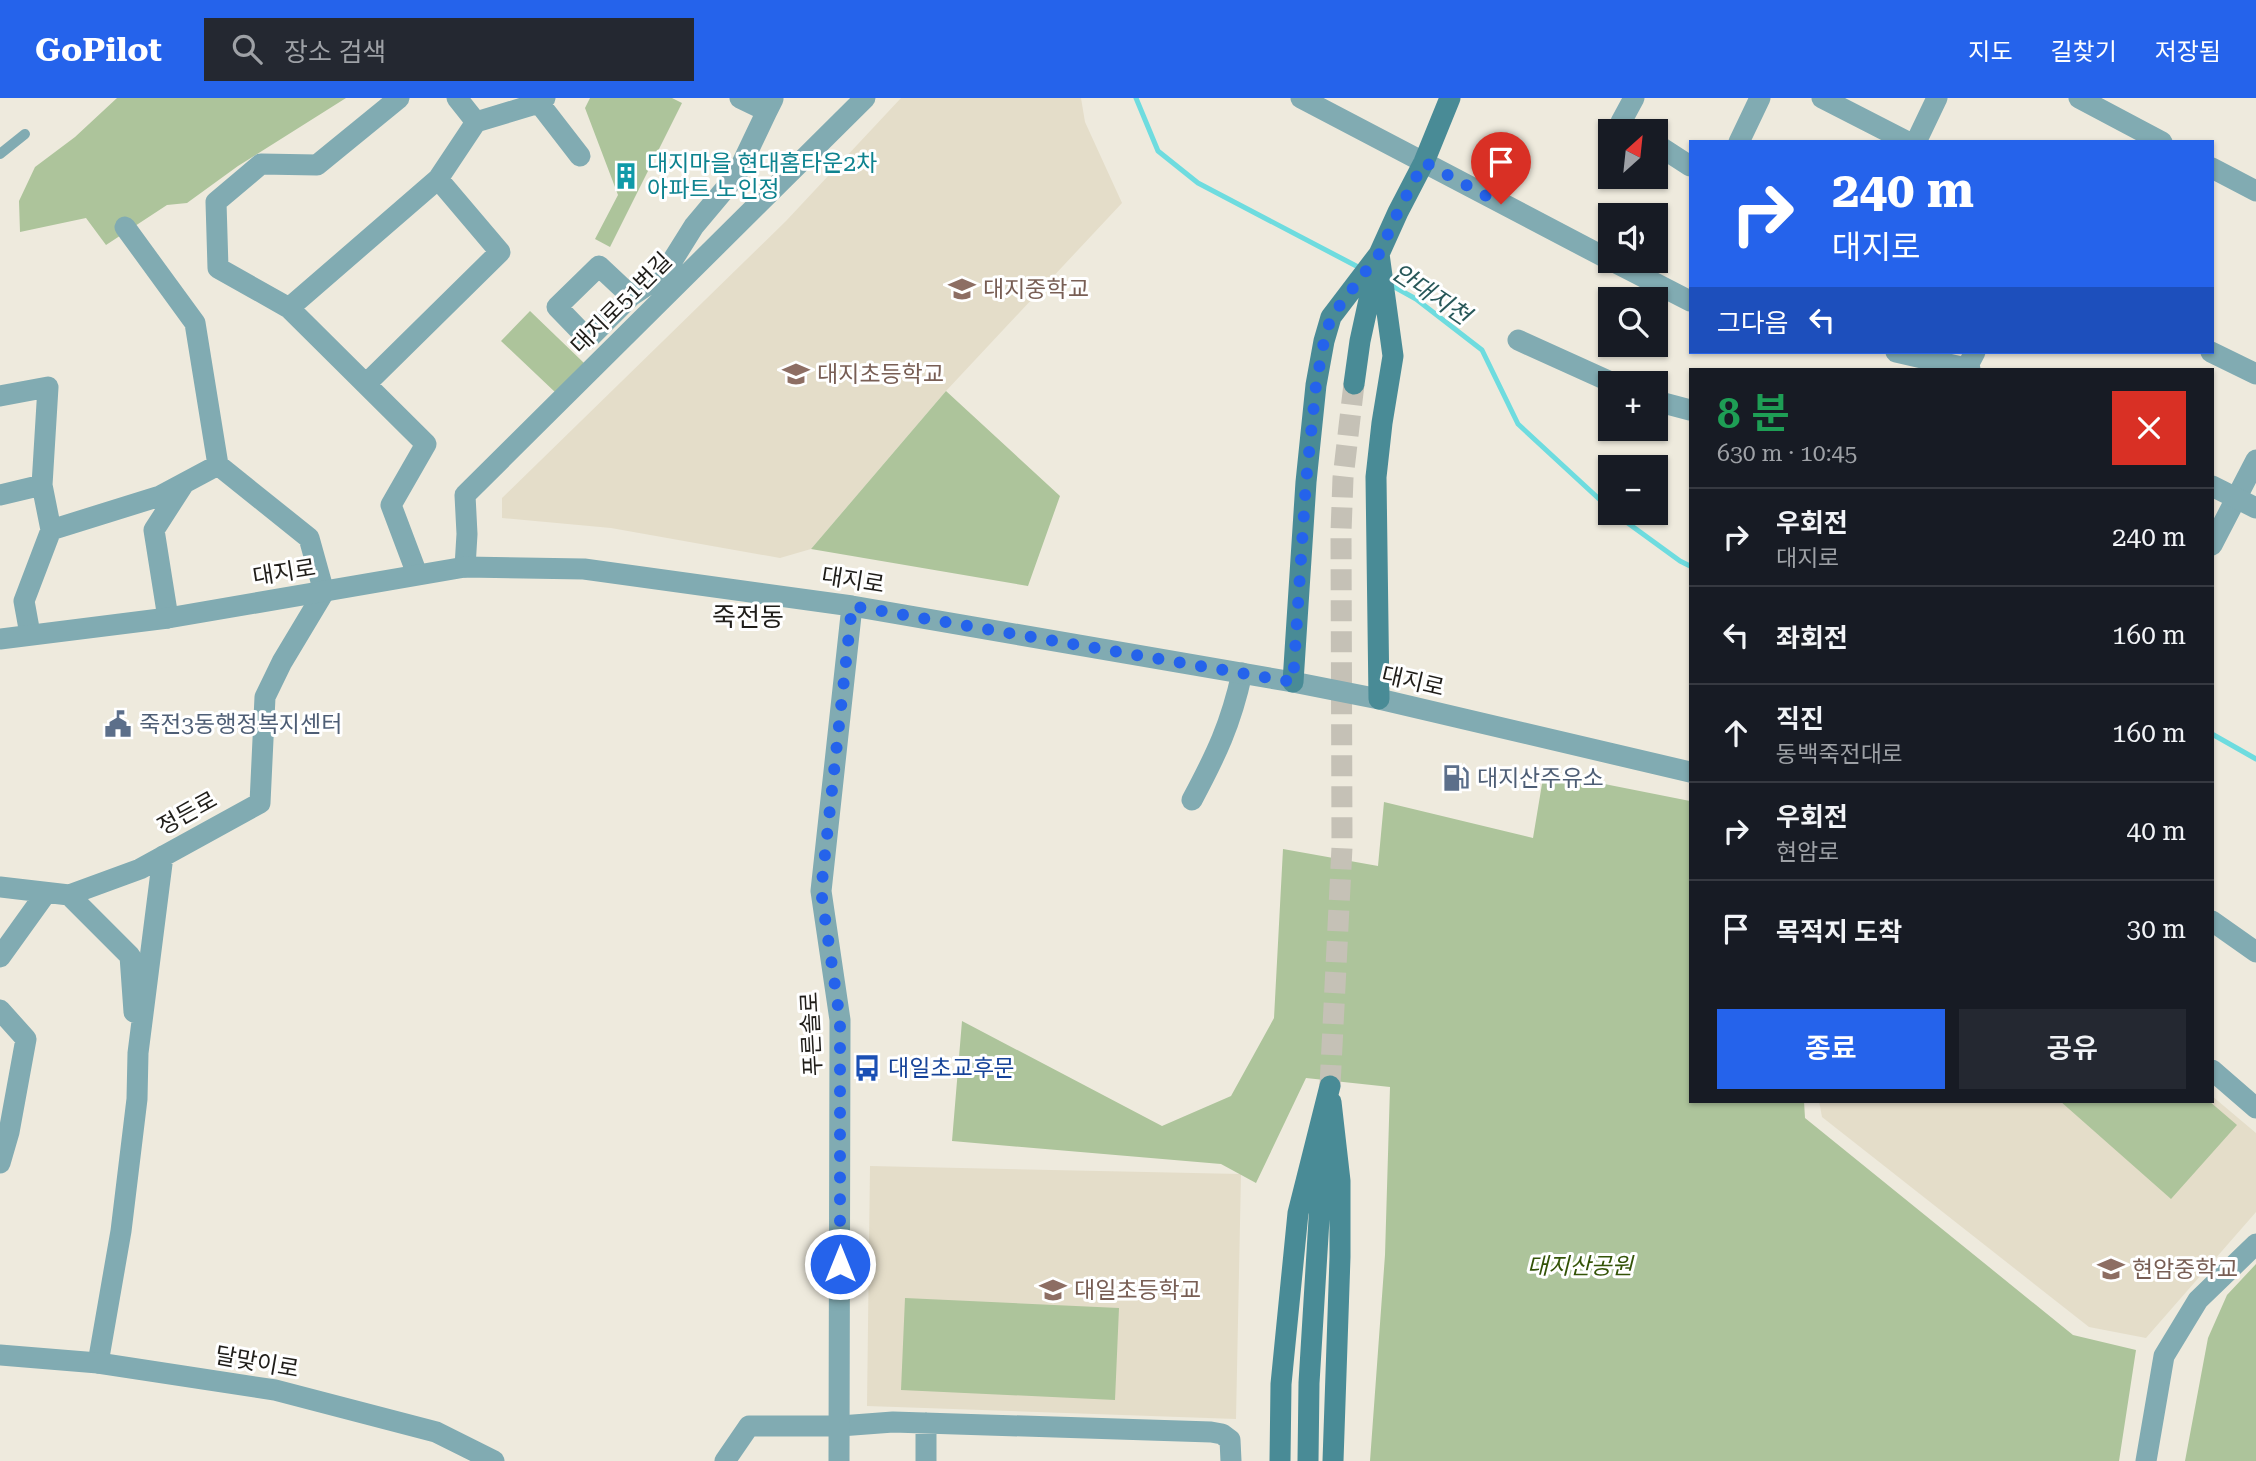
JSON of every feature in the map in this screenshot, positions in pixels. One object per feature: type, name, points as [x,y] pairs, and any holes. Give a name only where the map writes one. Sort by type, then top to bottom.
[{"type":"main road","points":[[1353,384],[1379,254],[1424,162],[1450,98]]},
{"type":"main road","points":[[1293,682],[1307,468],[1316,385],[1331,317],[1379,254]]},
{"type":"main road","points":[[1379,254],[1394,356],[1376,477],[1379,699]]},
{"type":"main road","points":[[1280,1461],[1281,1384],[1298,1213],[1330,1086]]},
{"type":"main road","points":[[1308,1461],[1309,1383],[1319,1207],[1330,1086]]},
{"type":"main road","points":[[1330,1086],[1340,1181],[1333,1461]]},
{"type":"street","points":[[399,98],[317,165],[261,164],[216,202],[218,268],[289,308],[426,444],[391,505],[417,574]]},
{"type":"street","points":[[457,98],[476,122]]},
{"type":"street","points":[[631,296],[664,274],[694,226],[736,176],[771,105],[740,98]]},
{"type":"street","name":"대지로51번길","points":[[465,567],[465,495],[865,98]]},
{"type":"street","points":[[1301,98],[1598,253]]},
{"type":"street","points":[[1623,119],[1634,98]]},
{"type":"street","points":[[1740,140],[1760,98]]},
{"type":"street","points":[[1822,98],[1904,140]]},
{"type":"street","points":[[1917,140],[1937,98]]},
{"type":"street","points":[[2079,98],[2158,140]]},
{"type":"street","points":[[289,308],[438,179],[476,122],[542,101],[580,156]]},
{"type":"street","points":[[1668,152],[1689,165]]},
{"type":"street","points":[[2214,169],[2256,191]]},
{"type":"street","points":[[366,384],[500,252],[438,179]]},
{"type":"street","points":[[125,227],[195,323],[218,465],[309,538],[324,592]]},
{"type":"street","points":[[1636,273],[1689,300]]},
{"type":"street","points":[[1518,340],[1598,376]]},
{"type":"street","points":[[2214,353],[2256,374]]},
{"type":"street","points":[[1907,354],[1969,365]]},
{"type":"street","points":[[0,396],[48,387],[42,485],[51,530],[24,601],[30,634]]},
{"type":"street","points":[[1668,404],[1689,410]]},
{"type":"street","points":[[2214,541],[2256,460]]},
{"type":"street","points":[[51,530],[160,496],[218,465]]},
{"type":"street","points":[[168,618],[155,530],[184,483]]},
{"type":"street","points":[[0,495],[42,485]]},
{"type":"street","points":[[2214,487],[2256,508]]},
{"type":"street","name":"대지로","points":[[0,639],[168,618],[465,567],[584,569],[852,606],[1293,682],[1379,699],[1689,772]]},
{"type":"street","name":"정든로","points":[[0,887],[69,895],[140,869],[260,803],[265,697],[282,662],[324,592]]},
{"type":"street","name":"푸른솔로","points":[[839,1461],[840,1020],[821,891],[852,606]]},
{"type":"street","points":[[1192,800],[1217,754],[1233,713],[1242,673]]},
{"type":"street","points":[[98,1363],[121,1231],[136,1099],[138,1053],[163,856]]},
{"type":"street","points":[[0,957],[46,893]]},
{"type":"street","points":[[69,895],[130,956],[138,1053]]},
{"type":"street","points":[[2214,922],[2256,952]]},
{"type":"street","points":[[0,1010],[26,1040],[9,1132],[0,1163]]},
{"type":"street","points":[[2214,1072],[2256,1108]]},
{"type":"street","points":[[2146,1461],[2164,1356],[2198,1300],[2256,1244]]},
{"type":"street","name":"달맞이로","points":[[0,1355],[98,1363],[275,1390],[436,1432],[494,1461]]},
{"type":"street","points":[[725,1461],[749,1426],[840,1426],[893,1422],[1211,1432],[1222,1434],[1230,1440],[1231,1461]]},
{"type":"street","points":[[926,1423],[926,1461]]},
{"type":"lane","points":[[0,154],[25,134]]},
{"type":"shaded area","name":"대지초등학교","points":[[901,98],[1081,98],[1085,122],[1122,203],[946,391],[811,549],[780,558],[611,528],[502,518],[502,498],[786,221]]},
{"type":"shaded area","name":"현암중학교","points":[[2214,1098],[2256,1133],[2256,1212],[2146,1338],[2089,1327],[1822,1117],[1819,1103],[2214,1103]]},
{"type":"shaded area","name":"대일초등학교","points":[[870,1166],[1241,1174],[1236,1419],[867,1406]]},
{"type":"green space","points":[[117,98],[346,98],[238,166],[187,203],[167,205],[106,245],[86,218],[20,232],[19,201],[35,167],[75,137]]},
{"type":"green space","points":[[590,98],[672,98],[682,103],[610,247],[595,239],[618,195],[585,108]]},
{"type":"green space","points":[[530,311],[584,363],[556,393],[501,341]]},
{"type":"green space","points":[[946,391],[1060,496],[1028,586],[811,549]]},
{"type":"green space","name":"대지산공원","points":[[1544,772],[1689,801],[1689,1103],[1804,1103],[1805,1118],[2073,1335],[2136,1350],[2119,1461],[1370,1461],[1385,1255],[1390,1087],[1306,1078],[1256,1183],[1221,1164],[952,1141],[962,1021],[1162,1126],[1231,1096],[1274,1018],[1283,849],[1378,866],[1384,802],[1533,838]]},
{"type":"green space","points":[[2062,1103],[2211,1103],[2237,1125],[2171,1199]]},
{"type":"green space","points":[[2256,1264],[2256,1461],[2185,1461],[2208,1338],[2227,1295]]},
{"type":"green space","points":[[905,1298],[1119,1308],[1115,1400],[901,1390]]},
{"type":"waterway","name":"안대지천","points":[[1136,98],[1158,151],[1198,183],[1362,269]]},
{"type":"waterway","name":"안대지천","points":[[1389,284],[1416,299],[1482,350],[1518,424],[1598,498]]},
{"type":"waterway","name":"안대지천","points":[[1630,525],[1689,566]]},
{"type":"waterway","name":"안대지천","points":[[2214,735],[2256,759]]},
{"type":"tunnel","points":[[1330,1086],[1342,847],[1341,532],[1343,478],[1354,384]]},
{"type":"place","name":"대지마을 현대홈타운2차 아파트 노인정","points":[[626,176]]},
{"type":"place","name":"대지중학교","points":[[962,289]]},
{"type":"place","name":"대지초등학교","points":[[796,374]]},
{"type":"place","name":"죽전3동행정복지센터","points":[[118,724]]},
{"type":"place","name":"대지산주유소","points":[[1456,778]]},
{"type":"place","name":"대일초교후문","points":[[867,1068]]},
{"type":"place","name":"현암중학교","points":[[2111,1269]]},
{"type":"place","name":"대일초등학교","points":[[1053,1290]]},
{"type":"district","name":"죽전동","points":[[748,617]]},
{"type":"route","points":[[840,1264],[840,1020],[821,891],[852,606],[1293,682],[1306,482],[1316,385],[1331,317],[1379,254],[1424,162],[1501,204]]}]
